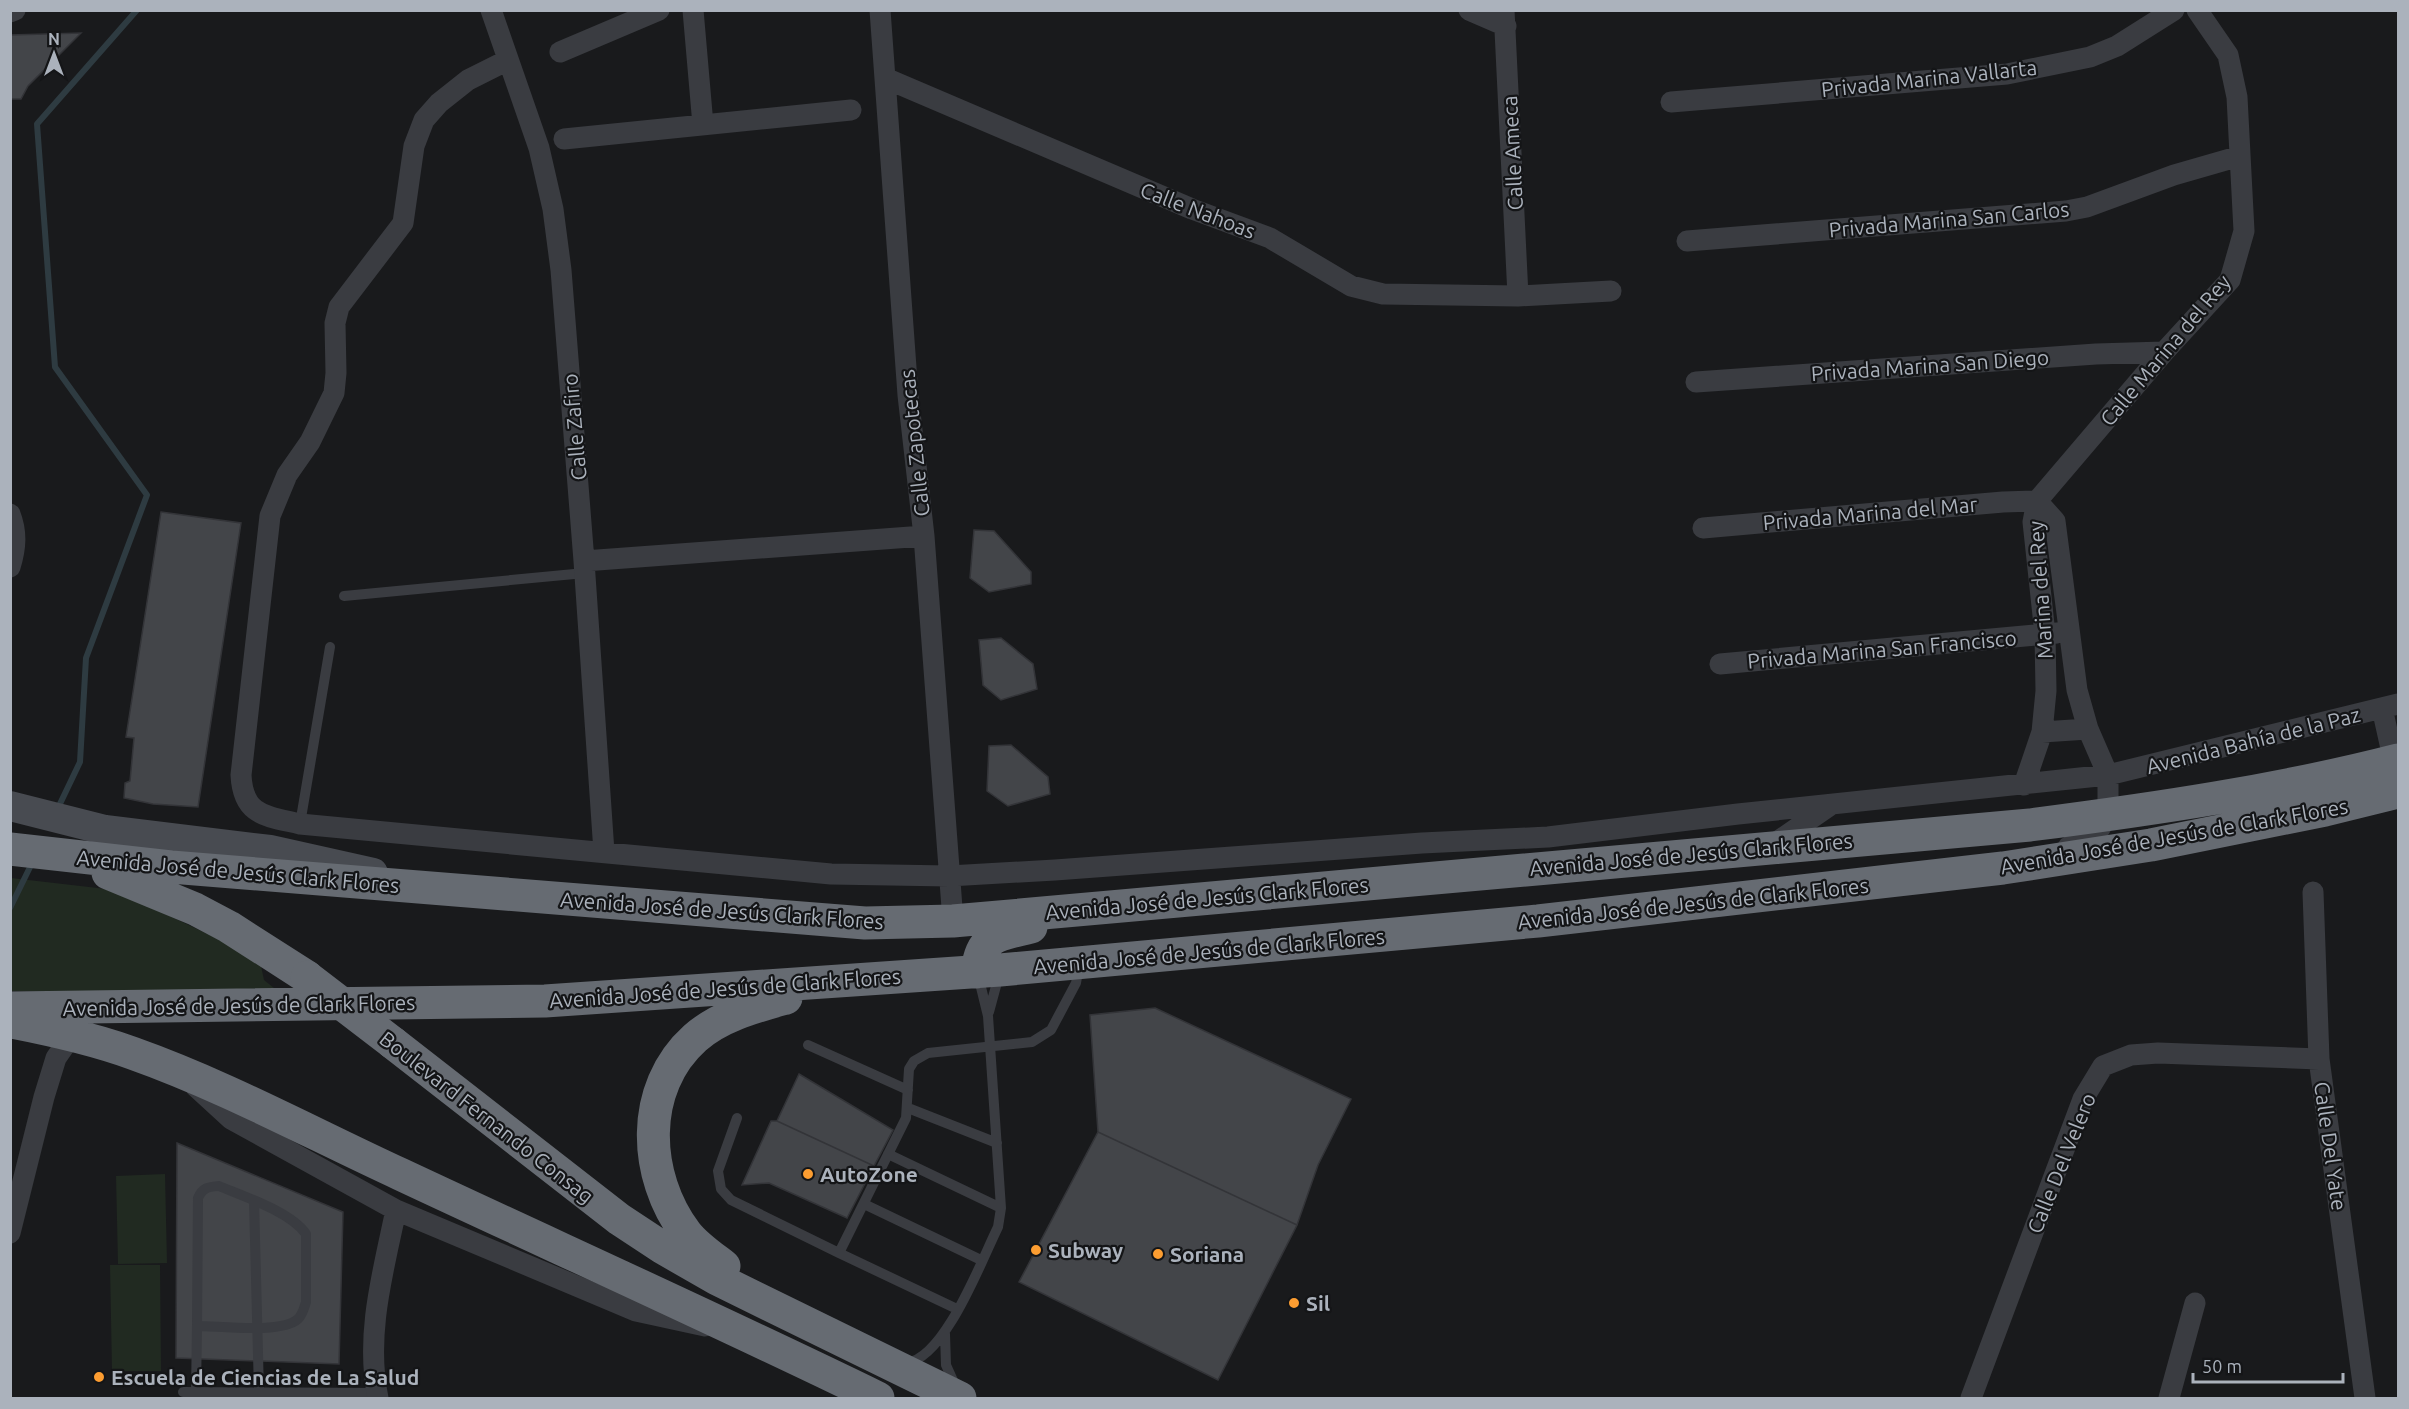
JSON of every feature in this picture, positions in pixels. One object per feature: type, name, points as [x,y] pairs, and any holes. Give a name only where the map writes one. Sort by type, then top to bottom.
[{"type":"highway","name":"Avenida José de Jesús Clark Flores","points":[[10,849],[171,867],[865,923],[952,921],[2030,825],[2196,802],[2301,783],[2397,771]]},
{"type":"highway","name":"Avenida José de Jesús de Clark Flores","points":[[10,1008],[545,1001],[989,971],[1538,921],[2003,868],[2151,845],[2325,810],[2397,771]]},
{"type":"highway","points":[[2151,845],[2165,815],[2196,802]]},
{"type":"highway","name":"Boulevard Fernando Consag","points":[[10,855],[107,872],[153,889],[229,927],[307,977],[619,1219],[681,1259],[771,1306],[960,1398]]},
{"type":"highway","points":[[989,971],[979,954],[992,940],[1001,935],[1090,910]]},
{"type":"highway","points":[[771,1306],[697,1244],[687,1234],[669,1204],[658,1176],[653,1147],[653,1127],[658,1096],[671,1065],[680,1053],[712,1026],[747,1010],[845,981]]},
{"type":"highway","points":[[10,1021],[72,1035],[131,1052],[224,1089],[878,1398]]},
{"type":"street","points":[[10,12],[15,10]]},
{"type":"street","name":"Calle Zafiro","points":[[491,10],[539,148],[553,209],[561,270],[585,567],[604,852]]},
{"type":"street","points":[[560,52],[659,10]]},
{"type":"street","points":[[693,10],[703,125]]},
{"type":"street","name":"Calle Zapotecas","points":[[880,10],[908,395],[924,536],[952,921]]},
{"type":"street","points":[[1469,10],[1505,18]]},
{"type":"street","name":"Privada Marina Vallarta","points":[[1671,102],[2007,74],[2090,57],[2117,46],[2174,10]]},
{"type":"street","name":"Calle Marina del Rey","points":[[2037,501],[2164,352],[2230,280],[2244,231],[2237,97],[2228,55],[2197,10]]},
{"type":"street","name":"Calle Ameca","points":[[1505,18],[1518,296]]},
{"type":"street","name":"Avenida Bahía de la Paz","points":[[508,60],[468,80],[439,103],[424,120],[414,146],[402,223],[339,307],[335,323],[334,393],[310,442],[287,475],[270,516],[241,775],[242,789],[253,810],[264,816],[300,824],[831,874],[948,876],[1422,843],[1548,837],[1832,804],[2024,785],[2108,775],[2390,706]]},
{"type":"street","name":"Calle Nahoas","points":[[885,78],[1192,209],[1270,238],[1351,286],[1383,294],[1518,296],[1611,291]]},
{"type":"street","points":[[564,139],[850,110]]},
{"type":"street","name":"Privada Marina San Carlos","points":[[1687,241],[2066,211],[2087,207],[2174,175],[2240,156]]},
{"type":"street","name":"Privada Marina San Diego","points":[[1696,382],[2096,354],[2164,352]]},
{"type":"street","name":"Privada Marina del Mar","points":[[1703,528],[2037,501]]},
{"type":"street","name":"Marina del Rey","points":[[2037,501],[2055,521],[2077,690],[2088,729],[2108,775]]},
{"type":"street","name":"Marina del Rey","points":[[2024,785],[2042,732],[2046,691],[2044,634],[2033,522],[2037,501]]},
{"type":"street","points":[[10,514],[16,541],[10,567]]},
{"type":"street","points":[[585,567],[924,536]]},
{"type":"street","name":"Privada Marina San Francisco","points":[[1720,664],[2069,632]]},
{"type":"street","points":[[2390,706],[2397,771]]},
{"type":"street","points":[[2042,732],[2088,729]]},
{"type":"street","points":[[2003,868],[2094,838],[2108,814],[2108,775]]},
{"type":"street","points":[[1769,847],[1832,804]]},
{"type":"street","points":[[10,806],[105,830],[259,849],[314,859],[426,888]]},
{"type":"street","name":"Calle Del Yate","points":[[2313,892],[2319,1059],[2365,1398]]},
{"type":"street","points":[[10,1233],[56,1058],[72,1035]]},
{"type":"street","name":"Calle Del Velero","points":[[1971,1398],[2083,1099],[2103,1066],[2131,1055],[2158,1053],[2319,1059]]},
{"type":"street","points":[[179,1071],[231,1119],[396,1210],[636,1311],[687,1324],[740,1331]]},
{"type":"street","points":[[378,1396],[372,1347],[381,1280],[396,1210]]},
{"type":"street","points":[[2169,1398],[2195,1303]]},
{"type":"lane","points":[[344,596],[585,567]]},
{"type":"lane","points":[[300,824],[330,647]]},
{"type":"lane","points":[[839,1253],[906,1118],[909,1069],[914,1061],[927,1053],[1032,1042],[1051,1030],[1076,983],[1079,962]]},
{"type":"lane","points":[[891,1364],[912,1362],[926,1354],[945,1334],[998,1227],[1000,1208],[988,1016],[989,971]]},
{"type":"lane","points":[[988,1016],[989,971]]},
{"type":"lane","points":[[808,1045],[908,1090]]},
{"type":"lane","points":[[908,1108],[997,1143]]},
{"type":"lane","points":[[737,1118],[718,1171],[721,1189],[731,1200],[957,1309]]},
{"type":"lane","points":[[888,1154],[1000,1208]]},
{"type":"lane","points":[[196,1326],[258,1328],[287,1325],[298,1320],[306,1302],[306,1234],[295,1222],[219,1186],[208,1187],[201,1191],[198,1198],[196,1326],[196,1392]]},
{"type":"lane","points":[[254,1201],[259,1392]]},
{"type":"lane","points":[[864,1204],[981,1260]]},
{"type":"lane","points":[[945,1334],[946,1365],[955,1385],[965,1398]]},
{"type":"lane","points":[[183,1392],[378,1396]]},
{"type":"shaded area","points":[[11,878],[115,890],[279,968],[261,966],[264,980],[284,996],[11,991]]},
{"type":"shaded area","points":[[165,1174],[167,1263],[118,1264],[116,1176]]},
{"type":"shaded area","points":[[110,1265],[160,1265],[161,1371],[112,1371]]},
{"type":"building","points":[[81,33],[28,86],[21,99],[10,99],[10,35]]},
{"type":"building","points":[[161,512],[241,523],[198,807],[153,804],[124,798],[125,783],[130,781],[134,738],[126,737]]},
{"type":"building","points":[[974,530],[994,531],[1031,572],[1031,584],[989,592],[970,578]]},
{"type":"building","points":[[1001,638],[1033,664],[1037,689],[1001,700],[983,685],[979,640]]},
{"type":"building","points":[[1011,745],[1048,777],[1050,794],[1008,806],[987,791],[989,746]]},
{"type":"building","points":[[1155,1008],[1351,1099],[1318,1165],[1297,1225],[1098,1132],[1090,1015]]},
{"type":"building","points":[[799,1074],[893,1130],[874,1166],[777,1121]]},
{"type":"building","name":"AutoZone","points":[[771,1121],[777,1121],[874,1166],[847,1218],[769,1183],[742,1185]]},
{"type":"building","name":"Soriana","points":[[1098,1132],[1297,1225],[1218,1380],[1019,1282]]},
{"type":"building","points":[[177,1143],[343,1212],[339,1364],[176,1358]]},
{"type":"waterway","points":[[58,808],[80,762],[86,658],[147,495],[55,367],[37,124],[137,10]]},
{"type":"waterway","points":[[10,908],[33,861]]},
{"type":"place","name":"AutoZone","points":[[808,1174]]},
{"type":"place","name":"Subway","points":[[1036,1250]]},
{"type":"place","name":"Soriana","points":[[1158,1254]]},
{"type":"place","name":"Sil","points":[[1294,1303]]},
{"type":"place","name":"Escuela de Ciencias de La Salud","points":[[99,1377]]}]
